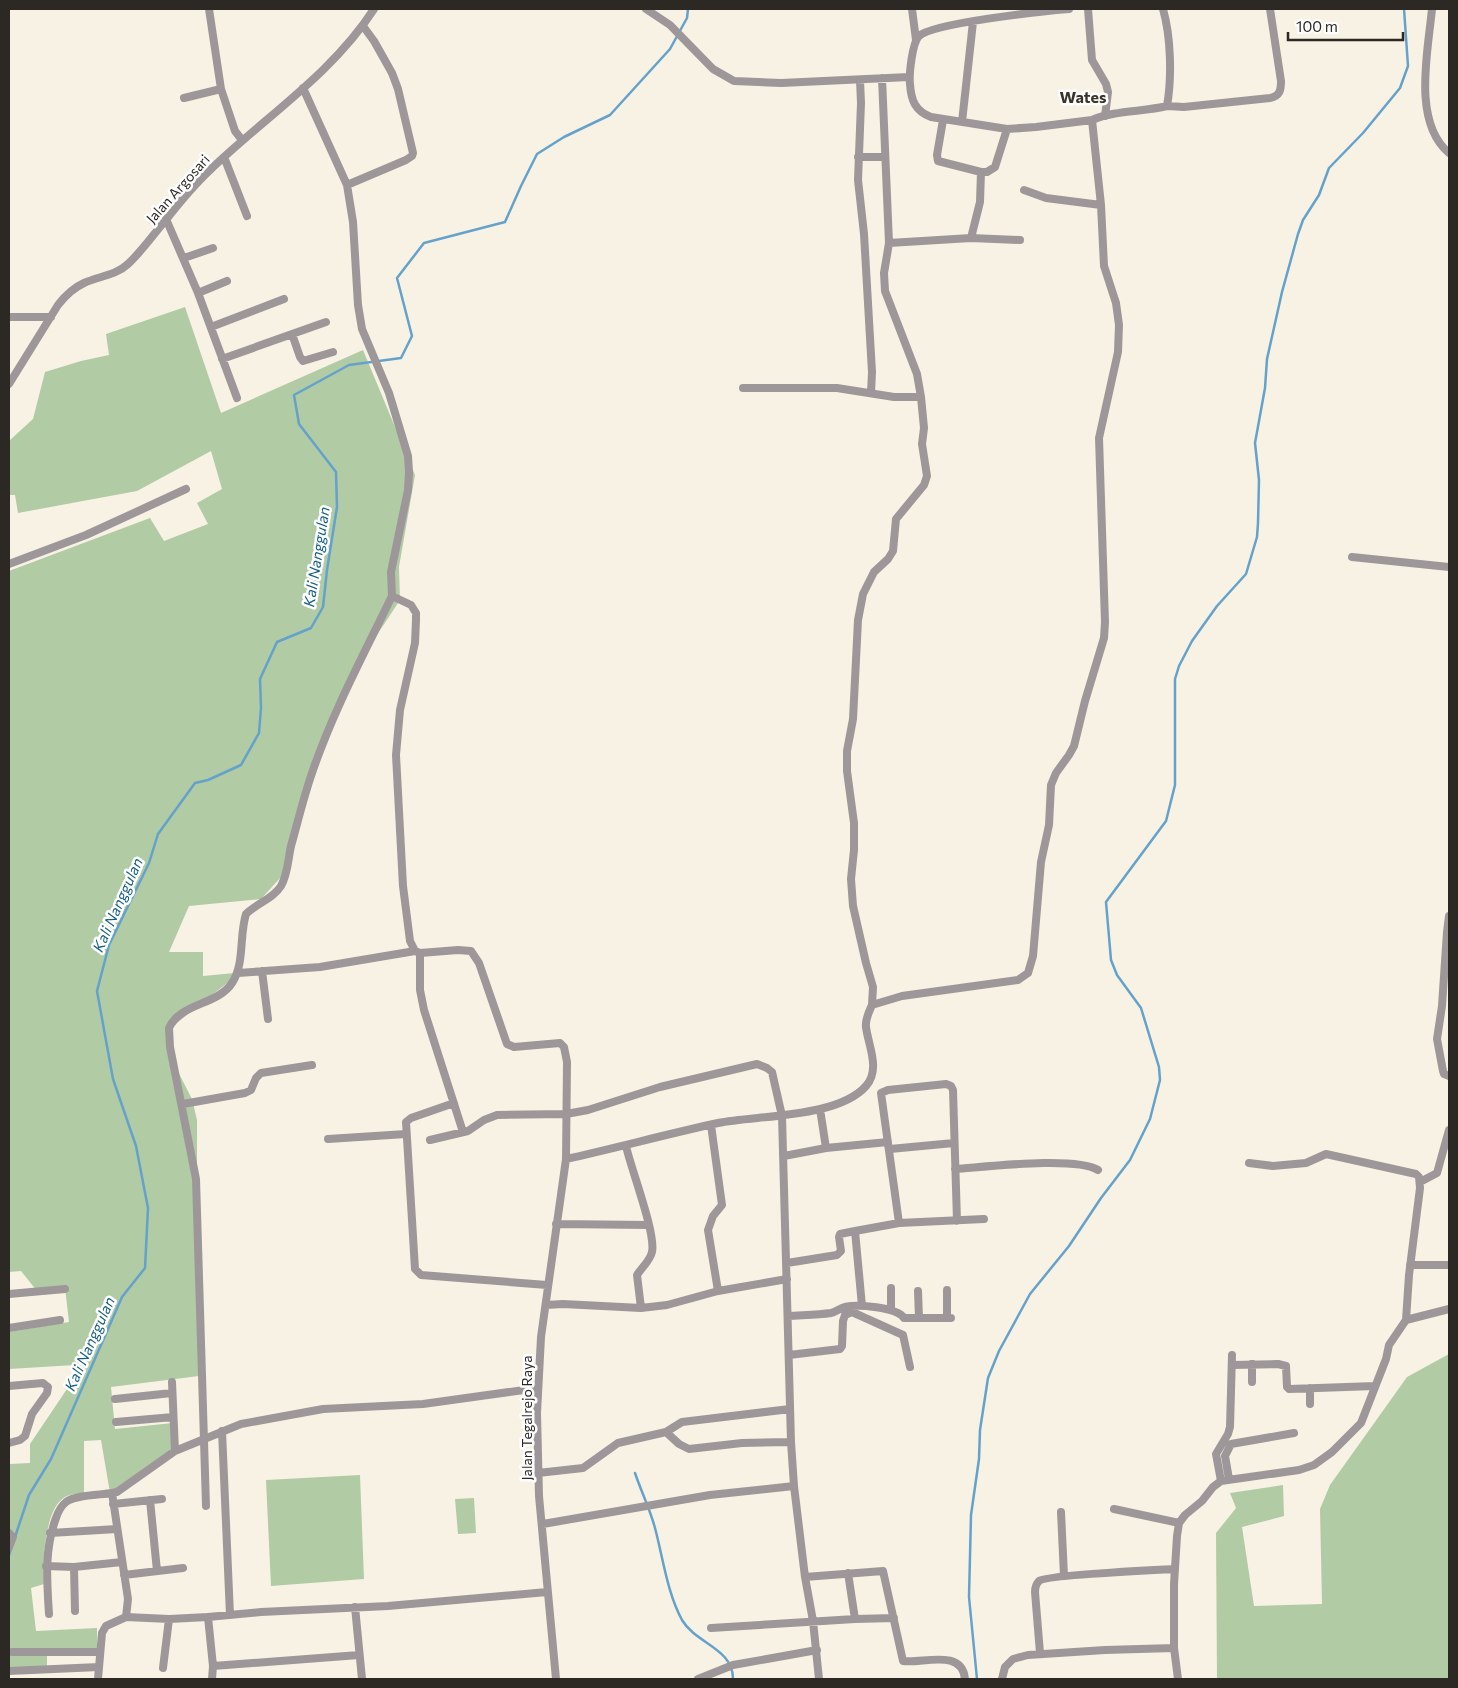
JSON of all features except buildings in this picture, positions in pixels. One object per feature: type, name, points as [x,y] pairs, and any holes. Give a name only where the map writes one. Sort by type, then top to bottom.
[{"type":"street","points":[[209,9],[221,89],[235,131],[242,140]]},
{"type":"street","name":"Jalan Argosari","points":[[9,384],[58,305],[74,289],[84,283],[117,272],[127,266],[197,182],[348,46],[374,9]]},
{"type":"street","points":[[646,9],[676,30],[713,70],[734,81],[781,83],[909,77]]},
{"type":"street","points":[[912,9],[916,40],[909,77],[912,100],[916,107],[926,115],[942,120],[1008,129],[1092,120],[1105,116],[1167,106],[1204,105],[1270,98],[1280,91],[1281,81],[1270,9]]},
{"type":"street","points":[[916,40],[924,33],[973,22],[1069,9]]},
{"type":"street","points":[[1088,9],[1092,60],[1106,84],[1108,92],[1105,116]]},
{"type":"street","points":[[1163,9],[1169,65],[1167,106]]},
{"type":"street","points":[[1432,9],[1425,93],[1434,134],[1438,142],[1449,153]]},
{"type":"street","points":[[962,122],[973,22]]},
{"type":"street","points":[[347,185],[406,160],[413,153],[398,89],[392,73],[363,26]]},
{"type":"street","points":[[566,1159],[730,1121],[782,1116],[820,1109],[852,1098],[867,1085],[871,1076],[873,1054],[865,1025],[872,1005],[873,987],[853,906],[851,879],[854,823],[847,771],[847,751],[853,719],[858,620],[863,594],[874,572],[888,560],[893,551],[896,519],[924,485],[927,476],[922,444],[924,428],[917,374],[884,290],[884,274],[889,243],[882,78]]},
{"type":"street","points":[[860,80],[861,123],[858,180],[868,294],[871,393]]},
{"type":"street","points":[[206,1506],[196,1179],[168,1034],[170,1024],[186,1012],[219,994],[230,985],[238,973],[246,914],[262,901],[273,896],[285,879],[291,847],[312,774],[332,717],[392,596],[390,586],[392,564],[410,472],[404,439],[362,329],[359,316],[355,237],[347,185],[303,88]]},
{"type":"street","points":[[184,98],[221,89]]},
{"type":"street","points":[[942,120],[937,155],[938,162],[981,172],[987,172],[995,168],[1008,129]]},
{"type":"street","points":[[872,1005],[902,996],[1018,980],[1028,973],[1031,965],[1040,862],[1049,825],[1051,785],[1056,772],[1070,756],[1074,746],[1084,701],[1104,638],[1106,622],[1099,438],[1118,352],[1119,325],[1116,304],[1104,266],[1101,205],[1092,120]]},
{"type":"street","points":[[858,157],[884,156]]},
{"type":"street","points":[[224,157],[247,216]]},
{"type":"street","points":[[972,238],[980,202],[981,172]]},
{"type":"street","points":[[1024,190],[1046,198],[1101,205]]},
{"type":"street","points":[[166,219],[198,292],[236,398]]},
{"type":"street","points":[[889,243],[972,238],[1020,240]]},
{"type":"street","points":[[184,258],[213,248]]},
{"type":"street","points":[[198,292],[227,281]]},
{"type":"street","points":[[211,327],[284,299]]},
{"type":"street","points":[[9,317],[50,316]]},
{"type":"street","points":[[222,359],[326,322]]},
{"type":"street","points":[[292,334],[300,357],[303,360],[333,352]]},
{"type":"street","points":[[743,388],[837,388],[894,397],[921,397]]},
{"type":"street","points":[[9,564],[86,534],[186,489]]},
{"type":"street","points":[[1352,557],[1449,567]]},
{"type":"street","points":[[392,596],[411,606],[416,613],[416,643],[400,710],[396,755],[404,886],[410,941],[417,952],[420,990],[424,1010],[463,1132]]},
{"type":"street","points":[[1449,916],[1442,1006],[1437,1039],[1442,1071],[1449,1076]]},
{"type":"street","name":"Jalan Tegalrejo Raya","points":[[417,952],[471,951],[479,963],[507,1044],[514,1047],[557,1042],[563,1045],[567,1062],[566,1159],[547,1285],[538,1388],[539,1496],[556,1679]]},
{"type":"street","points":[[238,973],[320,967],[417,952]]},
{"type":"street","points":[[262,971],[268,1019]]},
{"type":"street","points":[[430,1140],[468,1131],[484,1120],[497,1115],[566,1114],[588,1110],[660,1087],[757,1064],[772,1072],[782,1116],[784,1156],[790,1442],[819,1679]]},
{"type":"street","points":[[182,1104],[245,1093],[251,1090],[256,1078],[261,1073],[312,1065]]},
{"type":"street","points":[[867,1085],[872,1091],[881,1093],[888,1090],[946,1084],[951,1086],[957,1221]]},
{"type":"street","points":[[881,1093],[899,1223]]},
{"type":"street","points":[[454,1103],[408,1119],[406,1122],[414,1267],[418,1274],[547,1285]]},
{"type":"street","points":[[820,1109],[826,1148]]},
{"type":"street","points":[[711,1125],[722,1205],[709,1224],[708,1230],[718,1291]]},
{"type":"street","points":[[1420,1182],[1437,1173],[1449,1130]]},
{"type":"street","points":[[328,1139],[406,1134]]},
{"type":"street","points":[[784,1156],[826,1148],[954,1142]]},
{"type":"street","points":[[626,1146],[648,1225],[652,1249],[650,1259],[637,1275],[641,1308]]},
{"type":"street","points":[[1178,1679],[1174,1648],[1175,1569],[1179,1523],[1185,1515],[1202,1501],[1213,1487],[1225,1480],[1299,1470],[1314,1465],[1332,1452],[1362,1423],[1386,1359],[1389,1345],[1406,1320],[1410,1265],[1420,1182],[1416,1174],[1326,1154],[1306,1163],[1274,1166],[1249,1163]]},
{"type":"street","points":[[955,1169],[1057,1163],[1087,1165],[1098,1170]]},
{"type":"street","points":[[787,1263],[837,1255],[841,1251],[840,1234],[899,1223],[984,1219]]},
{"type":"street","points":[[556,1224],[648,1225]]},
{"type":"street","points":[[855,1231],[862,1306]]},
{"type":"street","points":[[1410,1265],[1449,1265]]},
{"type":"street","points":[[546,1306],[563,1304],[641,1308],[667,1305],[718,1291],[787,1279]]},
{"type":"street","points":[[891,1288],[891,1310]]},
{"type":"street","points":[[9,1294],[65,1289]]},
{"type":"street","points":[[788,1316],[834,1313],[845,1307],[862,1306],[891,1310],[901,1314],[904,1318],[949,1318],[947,1290]]},
{"type":"street","points":[[918,1291],[919,1318]]},
{"type":"street","points":[[1406,1320],[1449,1308]]},
{"type":"street","points":[[789,1355],[840,1349],[842,1346],[843,1321],[845,1315],[852,1312],[903,1335],[910,1367]]},
{"type":"street","points":[[9,1328],[60,1320]]},
{"type":"street","points":[[1225,1480],[1216,1454],[1230,1427],[1232,1355]]},
{"type":"street","points":[[1252,1364],[1252,1382]]},
{"type":"street","points":[[1232,1365],[1278,1364],[1286,1366],[1287,1388],[1289,1392],[1310,1388],[1375,1386]]},
{"type":"street","points":[[172,1382],[175,1451]]},
{"type":"street","points":[[9,1386],[43,1383],[48,1387],[47,1393],[32,1414],[25,1436],[20,1440],[9,1443]]},
{"type":"street","points":[[49,1614],[46,1566],[50,1533],[59,1511],[66,1502],[74,1498],[116,1492],[175,1451],[242,1424],[323,1409],[423,1404],[538,1388]]},
{"type":"street","points":[[1310,1388],[1310,1404]]},
{"type":"street","points":[[115,1399],[172,1393]]},
{"type":"street","points":[[538,1473],[583,1468],[618,1443],[666,1432],[682,1422],[790,1409]]},
{"type":"street","points":[[116,1422],[173,1418]]},
{"type":"street","points":[[222,1431],[230,1615]]},
{"type":"street","points":[[666,1432],[679,1444],[689,1449],[742,1443],[790,1442]]},
{"type":"street","points":[[1225,1480],[1225,1456],[1231,1444],[1294,1433]]},
{"type":"street","points":[[543,1524],[710,1495],[794,1486]]},
{"type":"street","points":[[112,1493],[128,1599],[126,1617]]},
{"type":"street","points":[[113,1504],[162,1499]]},
{"type":"street","points":[[150,1500],[157,1571]]},
{"type":"street","points":[[1114,1509],[1179,1523]]},
{"type":"street","points":[[1061,1512],[1064,1576]]},
{"type":"street","points":[[50,1533],[117,1529]]},
{"type":"street","points":[[9,1533],[14,1537],[9,1547]]},
{"type":"street","points":[[46,1566],[74,1567],[122,1562]]},
{"type":"street","points":[[74,1567],[75,1610]]},
{"type":"street","points":[[124,1575],[183,1568]]},
{"type":"street","points":[[1040,1653],[1035,1588],[1041,1580],[1064,1576],[1175,1569]]},
{"type":"street","points":[[805,1576],[882,1571],[903,1661],[948,1660],[956,1662],[965,1674],[965,1679]]},
{"type":"street","points":[[848,1573],[855,1618]]},
{"type":"street","points":[[98,1679],[102,1633],[106,1626],[126,1617],[169,1619],[208,1617],[388,1606],[547,1592]]},
{"type":"street","points":[[355,1607],[362,1679]]},
{"type":"street","points":[[208,1617],[213,1666],[212,1679]]},
{"type":"street","points":[[711,1628],[855,1618],[894,1618]]},
{"type":"street","points":[[163,1668],[169,1619]]},
{"type":"street","points":[[1002,1679],[1005,1667],[1013,1659],[1040,1653],[1174,1648]]},
{"type":"street","points":[[698,1679],[707,1678],[730,1666],[816,1650]]},
{"type":"street","points":[[12,1652],[100,1652]]},
{"type":"street","points":[[213,1666],[359,1655]]},
{"type":"street","points":[[9,1671],[99,1668]]},
{"type":"green space","points":[[185,307],[221,413],[363,350],[415,475],[399,567],[400,600],[367,650],[333,719],[281,877],[261,899],[189,906],[169,952],[203,952],[203,976],[235,973],[231,980],[173,1026],[169,1054],[192,1099],[197,1120],[199,1376],[111,1387],[115,1429],[173,1423],[175,1449],[110,1493],[101,1440],[84,1441],[84,1493],[65,1497],[58,1503],[46,1537],[44,1584],[31,1588],[36,1631],[97,1628],[97,1650],[47,1652],[47,1669],[9,1670],[9,1464],[30,1463],[30,1444],[69,1386],[75,1365],[9,1369],[9,1332],[69,1322],[65,1288],[37,1291],[21,1271],[9,1272],[9,571],[150,518],[164,541],[208,524],[197,503],[222,489],[211,451],[137,491],[18,513],[15,495],[9,495],[9,441],[33,419],[45,372],[109,355],[106,334]]},
{"type":"green space","points":[[1449,1354],[1449,1679],[1217,1679],[1216,1533],[1236,1508],[1230,1493],[1283,1485],[1284,1516],[1242,1527],[1254,1606],[1322,1604],[1320,1509],[1330,1485],[1407,1377]]},
{"type":"green space","points":[[360,1475],[364,1579],[271,1586],[266,1480]]},
{"type":"green space","points":[[474,1498],[476,1533],[458,1534],[455,1499]]},
{"type":"waterway","name":"Kali Nanggulan","points":[[15,1537],[29,1495],[51,1459],[122,1297],[145,1268],[148,1208],[136,1146],[113,1079],[97,991],[109,945],[149,863],[158,834],[195,783],[208,780],[241,765],[259,733],[261,708],[260,679],[277,642],[311,628],[323,607],[337,507],[336,472],[299,424],[294,395],[349,365],[401,358],[412,336],[397,278],[424,243],[505,222],[537,154],[564,137],[610,115],[670,49],[687,18],[688,9]]},
{"type":"waterway","points":[[977,1679],[969,1597],[971,1515],[979,1459],[980,1430],[988,1378],[999,1351],[1030,1294],[1069,1246],[1101,1198],[1130,1160],[1150,1119],[1160,1080],[1159,1067],[1141,1008],[1117,975],[1111,960],[1106,902],[1166,821],[1175,785],[1175,679],[1179,666],[1192,641],[1217,606],[1246,574],[1257,537],[1259,480],[1255,443],[1265,388],[1267,359],[1282,292],[1298,234],[1303,220],[1319,195],[1329,168],[1363,133],[1400,88],[1408,66],[1404,9]]},
{"type":"waterway","points":[[635,1473],[653,1521],[669,1586],[682,1620],[696,1635],[721,1653],[727,1660],[733,1679]]},
{"type":"waterway","name":"Kali Nanggulan","points":[[9,1555],[11,1549]]},
{"type":"district","name":"Wates","points":[[1083,97]]}]
